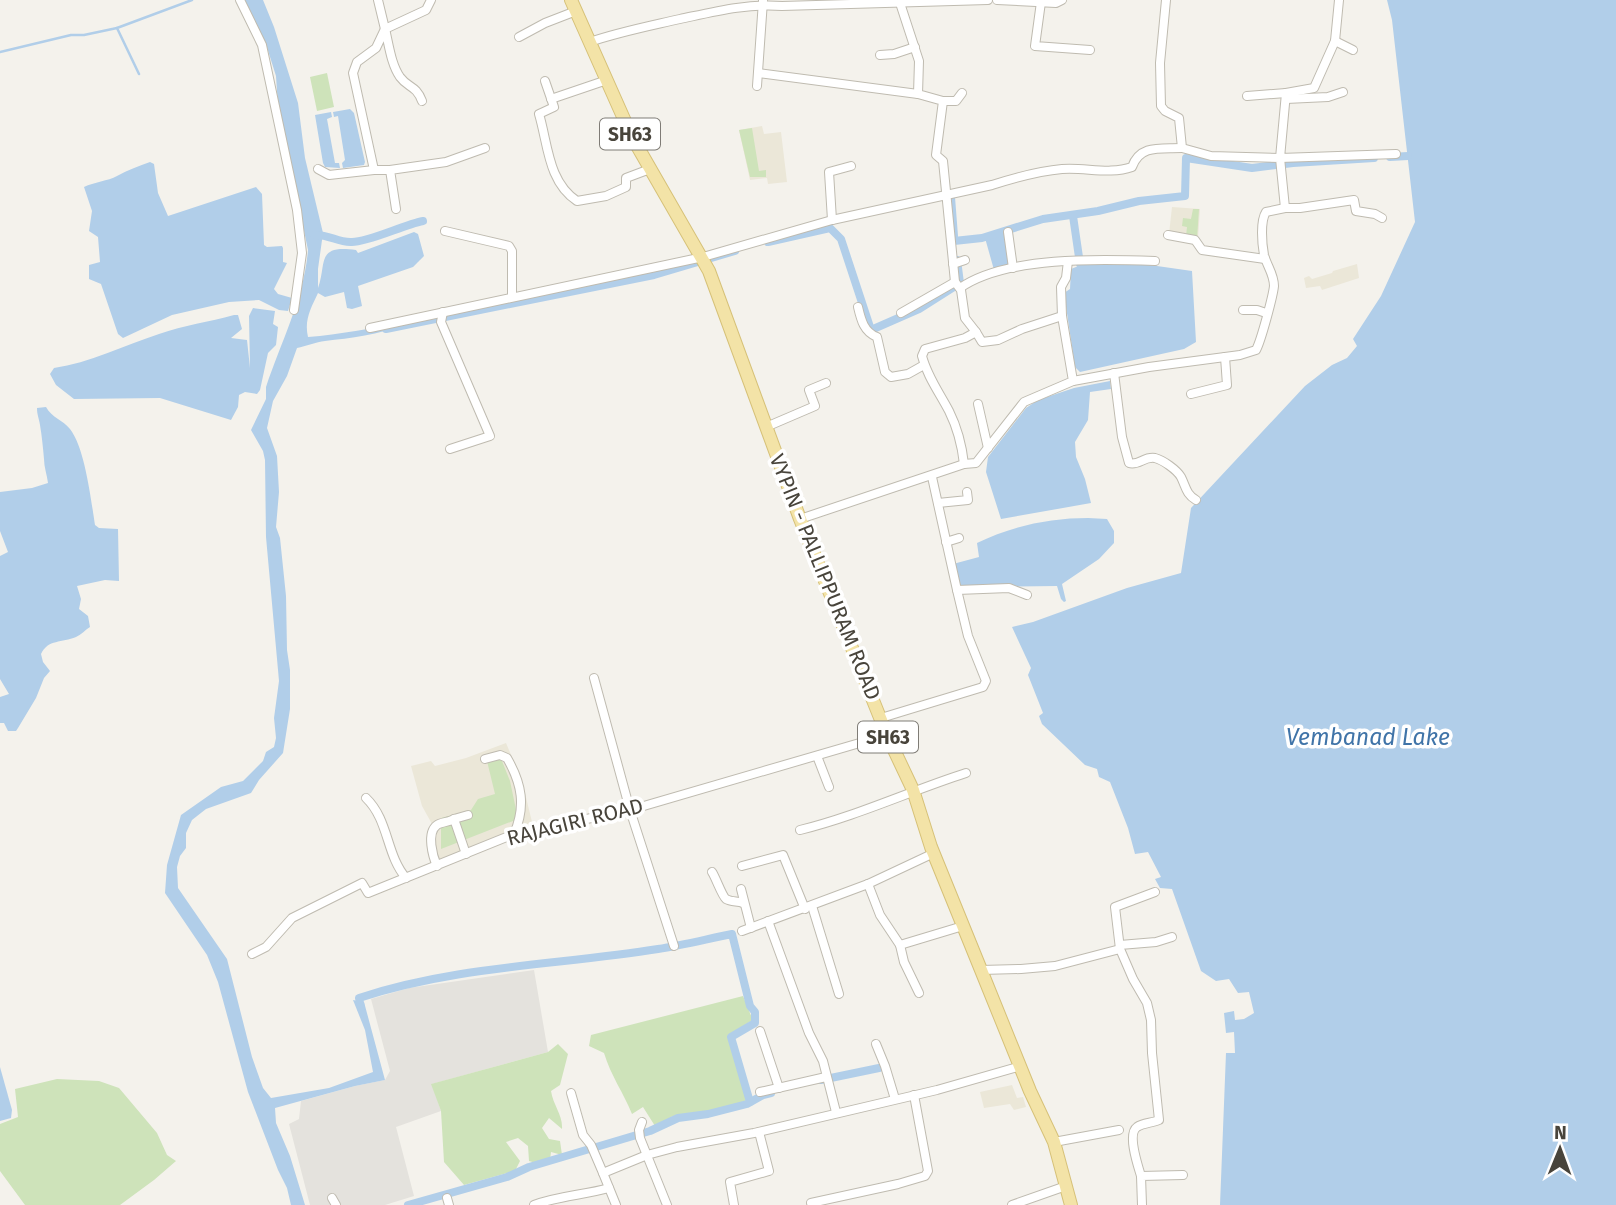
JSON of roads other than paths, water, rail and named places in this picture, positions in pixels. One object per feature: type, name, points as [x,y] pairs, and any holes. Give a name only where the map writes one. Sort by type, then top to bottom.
[{"type":"main road","name":"SH63","points":[[574,6],[632,136],[705,262]]},
{"type":"main road","name":"VYPIN - PALLIPPURAM ROAD","points":[[705,262],[800,519],[887,735],[914,790],[934,853],[963,926],[1030,1091],[1054,1142],[1071,1205]]},
{"type":"street","points":[[240,0],[262,45],[297,209],[302,253],[294,310]]},
{"type":"street","points":[[378,0],[394,66],[402,80],[418,91],[422,101]]},
{"type":"street","points":[[374,170],[353,73],[357,62],[376,48],[384,29],[426,10],[431,0]]},
{"type":"street","points":[[590,42],[614,33],[763,2],[782,6],[875,1],[900,3],[988,0]]},
{"type":"street","points":[[997,0],[1056,3],[1062,0]]},
{"type":"street","points":[[1166,0],[1160,63],[1161,106],[1179,118],[1182,148]]},
{"type":"street","points":[[1286,96],[1314,88],[1335,41],[1339,0]]},
{"type":"street","points":[[757,86],[763,2]]},
{"type":"street","points":[[1041,2],[1035,46],[1090,50]]},
{"type":"street","points":[[900,3],[919,61],[918,94]]},
{"type":"street","points":[[519,37],[574,6]]},
{"type":"street","points":[[1335,41],[1353,50]]},
{"type":"street","points":[[880,55],[894,54],[915,47]]},
{"type":"street","points":[[758,73],[918,94],[943,101],[956,101],[962,93]]},
{"type":"street","points":[[551,99],[607,80]]},
{"type":"street","points":[[545,81],[554,107],[539,114],[549,159],[566,193],[576,201],[606,196],[626,187],[626,178],[650,169]]},
{"type":"street","points":[[1247,96],[1328,97],[1343,92]]},
{"type":"street","points":[[1285,208],[1280,162],[1286,96]]},
{"type":"street","points":[[943,101],[935,150],[937,157],[943,162],[953,264],[965,318],[982,342],[998,340],[1022,328],[1062,316]]},
{"type":"street","points":[[318,169],[329,175],[390,170],[446,162],[485,148]]},
{"type":"street","points":[[370,328],[512,296],[705,262],[832,220],[1063,169],[1122,171],[1132,167],[1137,155],[1144,150],[1182,148],[1211,156],[1280,162],[1396,154]]},
{"type":"street","points":[[832,220],[829,172],[851,166]]},
{"type":"street","points":[[390,170],[396,209]]},
{"type":"street","points":[[800,519],[932,477],[964,464],[976,463],[1024,402],[1073,381],[1256,350],[1274,289],[1273,276],[1265,259],[1264,214],[1285,208],[1354,200],[1356,211],[1382,218]]},
{"type":"street","points":[[444,232],[509,246],[512,251],[512,296]]},
{"type":"street","points":[[1008,232],[1013,268]]},
{"type":"street","points":[[1168,235],[1195,240],[1202,250],[1265,259]]},
{"type":"street","points":[[953,264],[965,260]]},
{"type":"street","points":[[1073,261],[1061,287],[1062,316],[1073,381]]},
{"type":"street","points":[[901,313],[957,285],[1013,268],[1073,261],[1155,261]]},
{"type":"street","points":[[858,307],[864,326],[870,334],[877,337],[885,372],[891,377],[908,374],[924,365]]},
{"type":"street","points":[[1243,310],[1266,313]]},
{"type":"street","points":[[443,312],[441,321],[490,436],[450,449]]},
{"type":"street","points":[[964,464],[962,447],[949,411],[924,365],[922,356],[926,349],[965,338],[976,332]]},
{"type":"street","points":[[1191,394],[1227,385],[1225,357]]},
{"type":"street","points":[[1114,373],[1122,437],[1129,463],[1136,464],[1149,458],[1158,459],[1181,476],[1186,491],[1196,500]]},
{"type":"street","points":[[766,427],[815,406],[809,390],[826,383]]},
{"type":"street","points":[[978,404],[988,448]]},
{"type":"street","points":[[881,718],[923,703],[983,687],[986,681],[968,636],[932,477]]},
{"type":"street","points":[[937,503],[968,500],[967,492]]},
{"type":"street","points":[[946,542],[959,538]]},
{"type":"street","points":[[957,590],[1009,588],[1027,595]]},
{"type":"street","points":[[594,678],[630,810],[674,946]]},
{"type":"street","name":"RAJAGIRI ROAD","points":[[251,954],[266,947],[292,918],[333,895],[362,883],[368,893],[514,834],[630,810],[887,735]]},
{"type":"street","points":[[485,759],[500,755],[508,758],[515,771],[523,815],[514,834]]},
{"type":"street","points":[[817,756],[829,787]]},
{"type":"street","points":[[800,830],[854,815],[914,790],[966,773]]},
{"type":"street","points":[[366,798],[380,817],[399,870],[407,878]]},
{"type":"street","points":[[437,866],[433,858],[431,839],[434,829],[437,825],[468,815]]},
{"type":"street","points":[[454,819],[466,854]]},
{"type":"street","points":[[741,889],[747,929],[868,884],[934,853]]},
{"type":"street","points":[[742,866],[783,855],[808,907],[839,994]]},
{"type":"street","points":[[712,872],[720,884],[723,896],[728,901],[743,904]]},
{"type":"street","points":[[868,884],[880,915],[900,945],[904,962],[919,993]]},
{"type":"street","points":[[1142,1205],[1141,1176],[1133,1144],[1133,1131],[1159,1120],[1151,1020],[1147,1003],[1133,979],[1120,947],[1115,907],[1155,892]]},
{"type":"street","points":[[768,921],[822,1061],[836,1112]]},
{"type":"street","points":[[900,945],[963,926]]},
{"type":"street","points":[[981,970],[1055,966],[1120,947],[1172,937]]},
{"type":"street","points":[[761,1031],[779,1088]]},
{"type":"street","points":[[876,1044],[895,1099]]},
{"type":"street","points":[[603,1173],[647,1155],[677,1147],[760,1132],[937,1090],[1021,1066]]},
{"type":"street","points":[[760,1092],[827,1078]]},
{"type":"street","points":[[571,1093],[583,1135],[593,1148],[616,1205]]},
{"type":"street","points":[[811,1203],[925,1176],[928,1171],[914,1095]]},
{"type":"street","points":[[641,1130],[647,1155],[667,1205]]},
{"type":"street","points":[[1054,1142],[1119,1130]]},
{"type":"street","points":[[734,1205],[730,1182],[769,1171],[760,1132]]},
{"type":"street","points":[[1141,1176],[1183,1175]]},
{"type":"street","points":[[1012,1205],[1066,1186]]},
{"type":"street","points":[[534,1205],[549,1199],[578,1196],[609,1188]]},
{"type":"water","points":[[243,0],[263,0],[298,103],[305,158],[323,233],[318,288],[325,258],[334,250],[356,250],[358,253],[414,232],[418,234],[424,256],[413,267],[358,286],[362,306],[347,308],[344,292],[325,297],[318,293],[308,320],[308,337],[403,324],[375,333],[297,348],[287,376],[273,401],[267,428],[277,456],[279,492],[276,527],[280,538],[286,596],[290,670],[290,709],[283,753],[251,793],[206,809],[192,820],[186,833],[186,848],[177,867],[178,888],[227,959],[252,1057],[263,1088],[271,1098],[329,1088],[373,1072],[365,1030],[353,1000],[364,1002],[385,1080],[275,1108],[276,1123],[290,1156],[305,1205],[291,1205],[287,1188],[248,1092],[218,982],[207,955],[165,893],[167,865],[181,815],[221,787],[243,781],[263,761],[266,752],[274,747],[276,738],[274,718],[279,681],[266,537],[265,460],[251,430],[266,399],[266,387],[297,303],[308,250],[278,106],[276,76],[265,41]]},
{"type":"water","name":"Vembanad Lake","points":[[1387,0],[1616,0],[1616,1205],[1220,1205],[1226,1053],[1235,1053],[1234,1032],[1226,1033],[1224,1013],[1234,1011],[1235,1020],[1244,1019],[1254,1013],[1249,992],[1238,993],[1229,979],[1216,981],[1201,971],[1172,889],[1160,888],[1155,879],[1161,877],[1148,852],[1135,854],[1110,782],[1099,777],[1097,769],[1085,765],[1042,724],[1039,716],[1043,713],[1028,675],[1031,668],[1012,627],[1127,588],[1181,573],[1191,508],[1305,386],[1332,365],[1347,358],[1357,346],[1353,339],[1381,296],[1415,222],[1392,20]]},
{"type":"water","points":[[350,109],[354,113],[365,162],[364,165],[343,168],[342,163],[345,160],[338,116],[334,117],[333,112]]},
{"type":"water","points":[[331,112],[332,117],[327,119],[335,163],[339,163],[340,168],[325,167],[323,163],[315,115]]},
{"type":"water","points":[[150,162],[154,164],[158,193],[168,216],[256,187],[262,194],[264,245],[282,246],[283,262],[287,263],[274,289],[278,294],[292,298],[288,311],[279,310],[259,300],[229,302],[172,315],[123,338],[118,334],[101,284],[89,279],[89,265],[100,262],[98,237],[89,231],[92,211],[84,187]]},
{"type":"water","points":[[1006,232],[1009,268],[994,270],[985,238]]},
{"type":"water","points":[[1086,263],[1136,263],[1192,271],[1196,342],[1184,349],[1080,372],[1075,367],[1064,293],[1070,289],[1071,269]]},
{"type":"water","points":[[253,308],[275,311],[273,324],[278,327],[276,345],[268,353],[260,390],[257,394],[245,392],[239,395],[238,407],[231,420],[160,398],[74,399],[56,385],[50,374],[54,368],[94,358],[168,331],[234,315],[238,315],[242,329],[231,338],[247,340],[250,368],[249,316]]},
{"type":"water","points":[[1110,381],[1111,389],[1090,392],[1088,420],[1075,442],[1076,457],[1091,503],[1001,519],[986,472],[988,457],[1026,408],[1038,400],[1074,388]]},
{"type":"water","points":[[46,407],[70,429],[80,448],[95,525],[99,528],[118,529],[119,581],[105,580],[77,586],[81,599],[79,609],[88,616],[90,627],[78,636],[51,644],[44,649],[41,654],[43,662],[50,671],[16,731],[8,731],[4,723],[0,723],[0,697],[9,694],[0,679],[0,556],[8,552],[0,531],[0,492],[48,483],[37,408]]},
{"type":"water","points":[[1088,518],[1107,519],[1114,531],[1114,543],[1099,559],[1062,584],[1066,601],[1061,599],[1057,586],[957,587],[953,564],[979,557],[977,543],[1031,524]]},
{"type":"water","points":[[0,1067],[12,1110],[11,1118],[0,1121]]},
{"type":"waterway","points":[[139,74],[117,28],[192,0]]},
{"type":"waterway","points":[[0,52],[71,35],[117,28]]},
{"type":"waterway","points":[[1390,157],[1408,156]]},
{"type":"waterway","points":[[954,241],[982,238],[1043,219],[1098,211],[1139,201],[1185,196],[1186,158],[1252,168],[1374,158]]},
{"type":"waterway","points":[[951,197],[954,236]]},
{"type":"waterway","points":[[1073,216],[1080,264]]},
{"type":"waterway","points":[[314,235],[347,242],[359,241],[423,221]]},
{"type":"waterway","points":[[768,242],[830,228],[841,239],[871,330],[919,309],[960,283],[957,260]]},
{"type":"waterway","points":[[386,329],[654,275],[735,251]]},
{"type":"waterway","points":[[361,1008],[359,998],[432,979],[658,949],[732,934],[750,1006],[755,1012],[755,1023],[731,1037],[750,1102]]},
{"type":"waterway","points":[[821,1080],[879,1068]]},
{"type":"waterway","points":[[408,1205],[507,1177],[529,1167],[650,1131],[678,1118],[747,1104],[771,1093]]}]
